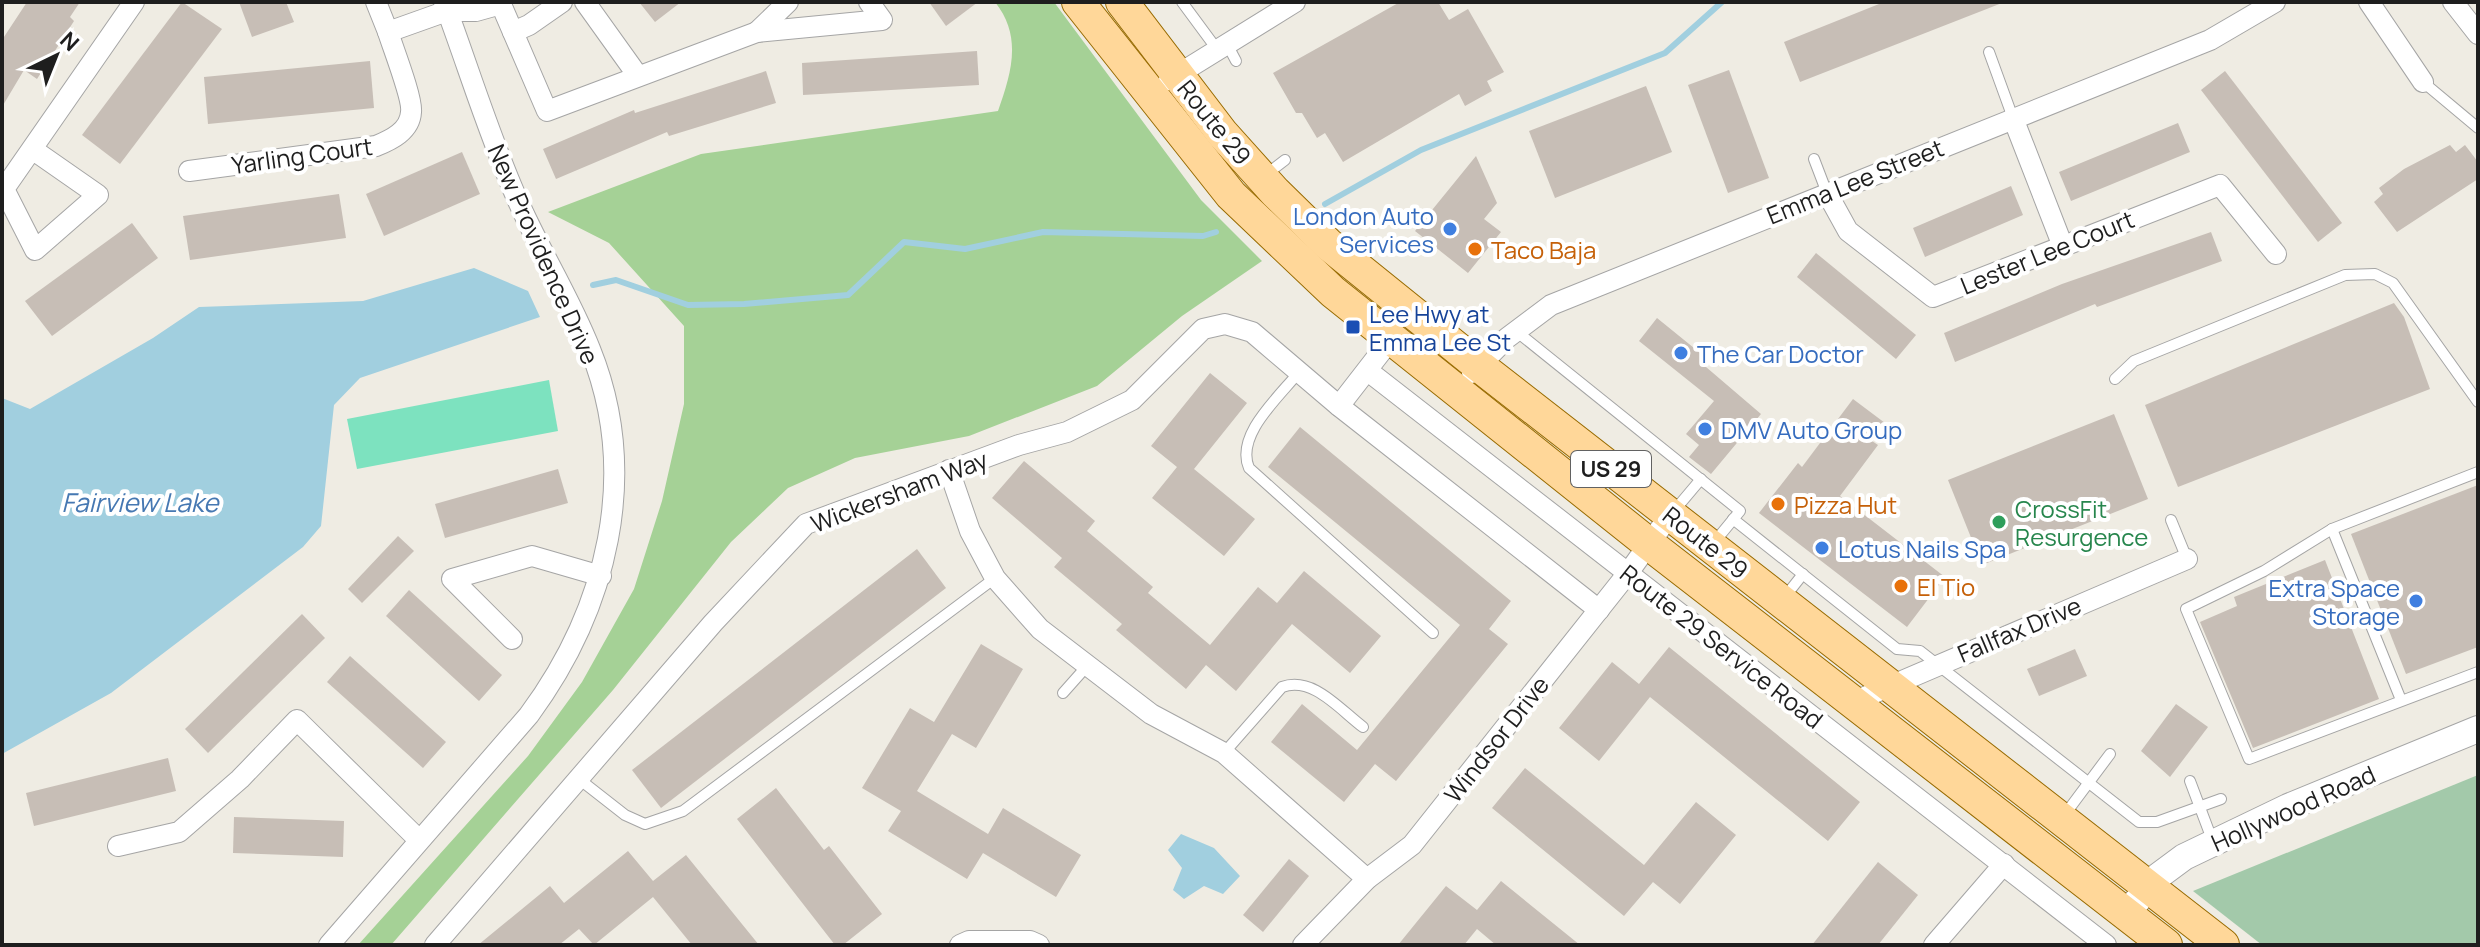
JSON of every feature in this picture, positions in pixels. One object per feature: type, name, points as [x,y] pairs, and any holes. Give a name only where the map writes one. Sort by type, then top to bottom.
[{"type":"main road","name":"Route 29","points":[[1078,2],[1148,94],[1253,218],[1391,339],[1649,544],[2166,945]]},
{"type":"main road","name":"Route 29","points":[[1122,2],[1177,75],[1274,169],[1328,244],[1478,365],[2223,945]]},
{"type":"street","points":[[32,149],[98,195],[35,250],[4,189],[134,2]]},
{"type":"street","name":"Yarling Court","points":[[189,171],[376,146],[392,140],[405,129],[412,112],[376,2]]},
{"type":"street","points":[[513,32],[562,2]]},
{"type":"street","points":[[585,2],[638,76]]},
{"type":"street","points":[[757,32],[788,2]]},
{"type":"street","points":[[388,32],[449,5],[476,11],[500,3],[547,111],[757,32],[882,20],[869,2]]},
{"type":"street","points":[[1148,94],[1177,75],[1226,51],[1273,8],[1295,2]]},
{"type":"street","name":"Emma Lee Street","points":[[1457,392],[1478,365],[1551,305],[2210,40],[2275,2]]},
{"type":"street","points":[[2369,2],[2423,82]]},
{"type":"street","points":[[2453,2],[2478,34]]},
{"type":"street","name":"New Providence Drive","points":[[329,945],[529,715],[554,681],[575,645],[601,576],[612,522],[614,471],[604,393],[576,317],[506,175],[449,5]]},
{"type":"street","points":[[2013,118],[2062,244]]},
{"type":"street","name":"Lester Lee Court","points":[[1827,193],[1848,231],[1933,297],[2062,244],[2220,185],[2276,254]]},
{"type":"street","name":"Wickersham Way","points":[[435,945],[713,623],[806,524],[949,470],[1067,432],[1132,400],[1203,329],[1225,324],[1252,332],[1339,406],[1599,610]]},
{"type":"street","points":[[1339,406],[1391,339]]},
{"type":"street","name":"Route 29 Service Road","points":[[1368,371],[2103,942]]},
{"type":"street","points":[[949,470],[970,531],[995,578],[1040,629],[1151,714],[1224,753],[1367,879]]},
{"type":"street","name":"Windsor Drive","points":[[1303,945],[1367,879],[1412,845],[1628,573],[1670,515]]},
{"type":"street","points":[[512,639],[452,579],[532,556],[601,576]]},
{"type":"street","name":"Fallfax Drive","points":[[1853,702],[2187,559]]},
{"type":"street","points":[[118,846],[179,832],[240,779],[297,720],[418,839]]},
{"type":"street","name":"Hollywood Road","points":[[2126,914],[2149,887],[2184,857],[2478,729]]},
{"type":"street","points":[[1934,945],[2004,864]]},
{"type":"street","points":[[2103,942],[2126,914]]},
{"type":"street","points":[[960,945],[969,941],[1030,941],[1039,945]]},
{"type":"lane","points":[[1182,2],[1226,51]]},
{"type":"lane","points":[[1989,52],[2013,118]]},
{"type":"lane","points":[[2423,82],[2478,128]]},
{"type":"lane","points":[[1814,159],[1827,193]]},
{"type":"lane","points":[[2115,379],[2134,361],[2345,275],[2375,274],[2393,283],[2478,402]]},
{"type":"lane","points":[[1516,331],[1740,511],[1711,546]]},
{"type":"lane","points":[[1299,372],[1246,441],[1244,457],[1249,468],[1278,498],[1433,633]]},
{"type":"lane","points":[[2478,472],[2332,529],[2264,571],[2186,609],[2249,759],[2478,672]]},
{"type":"lane","points":[[1670,515],[1701,479]]},
{"type":"lane","points":[[1733,519],[1897,649],[1920,651],[2087,785],[2139,822],[2157,822],[2221,799]]},
{"type":"lane","points":[[2171,520],[2187,559]]},
{"type":"lane","points":[[2332,529],[2401,700]]},
{"type":"lane","points":[[1781,601],[1803,574]]},
{"type":"lane","points":[[579,779],[625,815],[645,824],[683,811],[995,578]]},
{"type":"lane","points":[[1063,693],[1087,666]]},
{"type":"lane","points":[[1224,753],[1282,687],[1296,682],[1310,686],[1363,727]]},
{"type":"lane","points":[[2062,819],[2110,754]]},
{"type":"lane","points":[[2190,781],[2213,842]]},
{"type":"green space","points":[[995,2],[1054,2],[1201,200],[1262,261],[1182,316],[1097,386],[969,436],[855,458],[788,488],[731,542],[613,690],[391,945],[358,945],[528,756],[582,682],[634,589],[662,501],[684,404],[684,326],[609,243],[548,212],[701,154],[998,111],[1010,69],[1012,42],[1004,15]]},
{"type":"green space","points":[[549,380],[558,431],[357,469],[347,419]]},
{"type":"green space","points":[[2478,775],[2478,945],[2262,945],[2193,891]]},
{"type":"water","name":"Fairview Lake","points":[[474,268],[528,291],[540,317],[360,378],[334,405],[321,526],[303,547],[111,693],[2,754],[2,398],[30,409],[153,338],[199,307],[363,301]]},
{"type":"water","points":[[1181,834],[1214,848],[1240,876],[1223,894],[1204,886],[1184,899],[1173,890],[1182,868],[1168,850]]},
{"type":"building","points":[[27,2],[80,2],[70,17],[74,21],[37,79],[24,70],[2,107],[2,40]]},
{"type":"building","points":[[182,2],[222,29],[120,164],[82,135]]},
{"type":"building","points":[[239,2],[286,2],[294,22],[252,37]]},
{"type":"building","points":[[639,2],[681,2],[655,22]]},
{"type":"building","points":[[929,2],[978,2],[946,26]]},
{"type":"building","points":[[1400,2],[1438,2],[1449,20],[1468,9],[1504,72],[1487,81],[1492,91],[1465,106],[1459,94],[1343,162],[1325,133],[1317,138],[1302,113],[1296,113],[1273,73]]},
{"type":"building","points":[[1884,2],[2002,3],[1800,82],[1784,42]]},
{"type":"building","points":[[977,51],[979,85],[803,95],[802,63]]},
{"type":"building","points":[[370,61],[374,108],[208,124],[204,77]]},
{"type":"building","points":[[1729,70],[1769,178],[1728,193],[1688,85]]},
{"type":"building","points":[[766,71],[776,103],[669,136],[667,132],[556,179],[543,149],[634,110],[635,113]]},
{"type":"building","points":[[2225,71],[2342,223],[2318,242],[2201,90]]},
{"type":"building","points":[[1646,86],[1672,152],[1555,198],[1529,131]]},
{"type":"building","points":[[2178,123],[2190,152],[2071,201],[2059,172]]},
{"type":"building","points":[[2450,145],[2456,152],[2465,145],[2478,162],[2478,179],[2397,232],[2374,202],[2383,194],[2379,188],[2404,169]]},
{"type":"building","points":[[462,152],[480,194],[384,236],[366,194]]},
{"type":"building","points":[[1476,156],[1497,203],[1484,219],[1501,232],[1468,273],[1415,231]]},
{"type":"building","points":[[2011,186],[2023,215],[1925,257],[1913,228]]},
{"type":"building","points":[[339,194],[346,238],[190,260],[183,216]]},
{"type":"building","points":[[132,223],[158,258],[52,336],[25,301]]},
{"type":"building","points":[[2211,232],[2222,261],[2097,307],[2095,304],[1955,362],[1944,333],[2062,284]]},
{"type":"building","points":[[1816,253],[1916,335],[1896,359],[1797,277]]},
{"type":"building","points":[[2394,303],[2404,317],[2430,389],[2178,487],[2145,405]]},
{"type":"building","points":[[1657,318],[1710,361],[1706,367],[1761,414],[1711,474],[1689,457],[1699,445],[1686,434],[1714,401],[1639,341]]},
{"type":"building","points":[[1210,373],[1247,403],[1194,469],[1255,519],[1224,556],[1152,498],[1177,467],[1151,446]]},
{"type":"building","points":[[1853,399],[1885,423],[1872,441],[1878,445],[1840,496],[1945,577],[1907,627],[1759,513],[1798,463],[1802,467]]},
{"type":"building","points":[[2114,414],[2148,499],[1982,565],[1948,480]]},
{"type":"building","points":[[1300,427],[1511,601],[1489,629],[1508,644],[1396,781],[1375,764],[1344,802],[1271,742],[1302,704],[1357,750],[1460,625],[1268,467]]},
{"type":"building","points":[[1024,461],[1095,521],[1087,531],[1153,587],[1148,593],[1210,645],[1258,587],[1277,603],[1304,571],[1381,636],[1350,673],[1292,624],[1236,691],[1206,665],[1186,689],[1116,630],[1122,624],[1054,567],[1062,558],[992,498]]},
{"type":"building","points":[[558,469],[568,503],[445,538],[435,504]]},
{"type":"building","points":[[2478,485],[2478,647],[2406,674],[2351,534]]},
{"type":"building","points":[[398,536],[414,551],[362,603],[348,589]]},
{"type":"building","points":[[917,549],[946,588],[661,808],[632,770]]},
{"type":"building","points":[[2325,560],[2379,699],[2253,748],[2200,622],[2237,606],[2234,597]]},
{"type":"building","points":[[409,590],[502,675],[479,701],[386,616]]},
{"type":"building","points":[[302,614],[325,638],[208,753],[185,729]]},
{"type":"building","points":[[981,644],[1023,669],[976,748],[952,734],[917,791],[988,834],[1003,808],[1081,855],[1056,897],[983,853],[967,879],[888,831],[901,811],[862,788],[910,708],[934,722]]},
{"type":"building","points":[[1669,647],[1860,802],[1828,841],[1650,697],[1599,761],[1559,728],[1612,662],[1639,684]]},
{"type":"building","points":[[2075,649],[2087,676],[2039,696],[2027,669]]},
{"type":"building","points":[[350,656],[446,742],[423,768],[327,682]]},
{"type":"building","points":[[2176,704],[2208,727],[2170,777],[2141,751]]},
{"type":"building","points":[[168,758],[176,791],[34,826],[26,793]]},
{"type":"building","points":[[1525,768],[1644,865],[1696,802],[1736,835],[1680,904],[1653,882],[1624,916],[1492,808]]},
{"type":"building","points":[[776,788],[824,850],[829,846],[882,914],[843,945],[835,945],[737,819]]},
{"type":"building","points":[[234,817],[344,821],[343,857],[233,853]]},
{"type":"building","points":[[628,851],[653,881],[686,855],[759,945],[692,945],[653,897],[594,945],[579,929],[559,945],[478,945],[550,886],[564,903]]},
{"type":"building","points":[[1289,859],[1309,876],[1263,932],[1243,915]]},
{"type":"building","points":[[1878,862],[1918,895],[1878,945],[1812,945]]},
{"type":"building","points":[[1501,881],[1580,945],[1496,945],[1477,929],[1464,945],[1398,945],[1446,886],[1477,910]]},
{"type":"waterway","points":[[1325,204],[1421,150],[1665,53],[1722,2]]},
{"type":"waterway","points":[[593,285],[616,280],[688,305],[744,304],[848,295],[904,242],[965,249],[1043,232],[1203,236],[1216,232]]},
{"type":"place","name":"London Auto Services","points":[[1450,229]]},
{"type":"place","name":"Taco Baja","points":[[1475,249]]},
{"type":"place","name":"Lee Hwy at Emma Lee St","points":[[1353,327]]},
{"type":"place","name":"The Car Doctor","points":[[1681,353]]},
{"type":"place","name":"DMV Auto Group","points":[[1705,429]]},
{"type":"place","name":"Pizza Hut","points":[[1778,504]]},
{"type":"place","name":"CrossFit Resurgence","points":[[1999,522]]},
{"type":"place","name":"Lotus Nails Spa","points":[[1822,548]]},
{"type":"place","name":"El Tio","points":[[1901,586]]},
{"type":"place","name":"Extra Space Storage","points":[[2416,601]]}]
